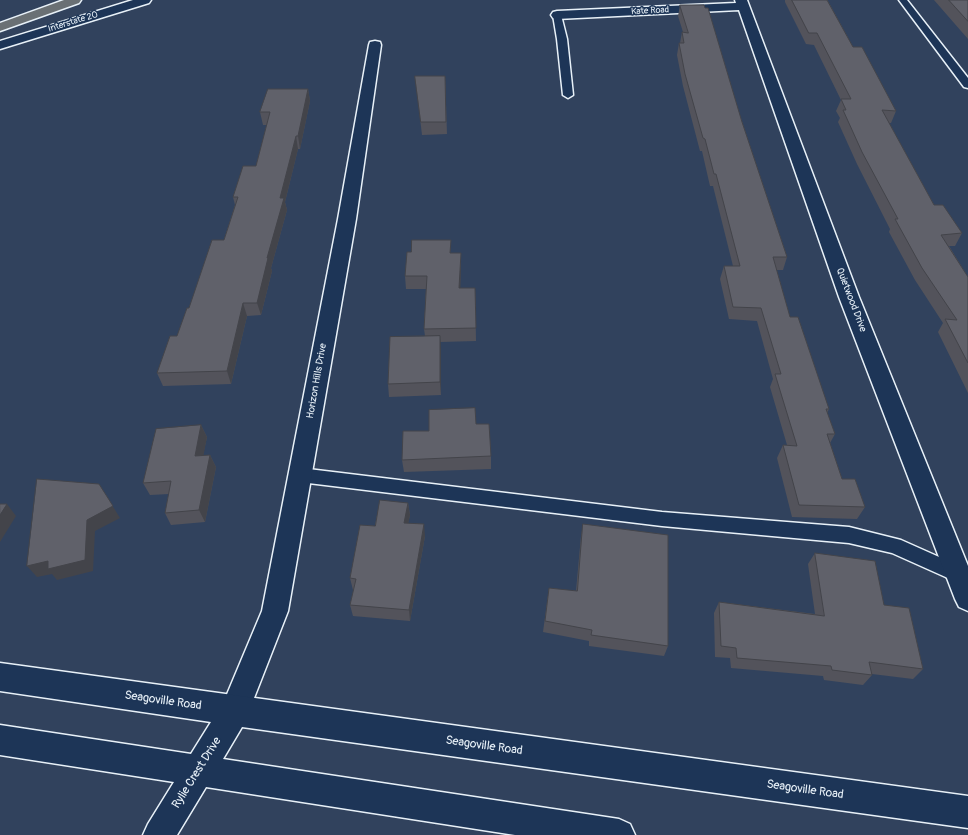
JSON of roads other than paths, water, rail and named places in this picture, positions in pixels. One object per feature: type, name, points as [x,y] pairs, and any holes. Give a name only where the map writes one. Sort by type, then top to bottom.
[{"type":"highway","points":[[0,27],[75,0]]},
{"type":"street","name":"Interstate 20","points":[[0,45],[145,0]]},
{"type":"street","name":"Kate Road","points":[[557,15],[741,3]]},
{"type":"street","name":"Quietwood Drive","points":[[741,3],[849,297],[968,598]]},
{"type":"street","name":"Horizon Hills Drive","points":[[235,711],[275,611],[347,219],[375,45]]},
{"type":"street","name":"Seagoville Road","points":[[0,677],[235,711],[968,812]]},
{"type":"street","name":"Rylie Crest Drive","points":[[159,835],[235,711]]},
{"type":"street","points":[[0,740],[619,835]]},
{"type":"lane","points":[[903,0],[968,85]]},
{"type":"lane","points":[[557,15],[562,39],[568,95]]},
{"type":"lane","points":[[300,475],[662,519],[849,535],[895,546],[959,575]]}]
